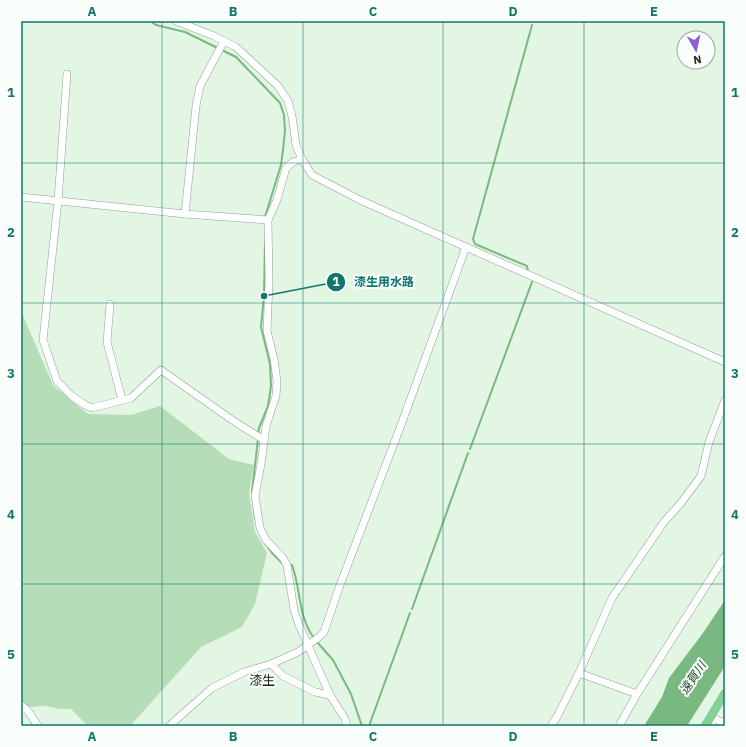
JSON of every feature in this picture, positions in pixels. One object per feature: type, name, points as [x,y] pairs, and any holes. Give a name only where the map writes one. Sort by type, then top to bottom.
[{"type":"main road","points":[[705,726],[725,694]]},
{"type":"street","points":[[176,21],[236,47],[278,86],[288,102],[292,116],[296,145],[302,159],[312,175],[360,200],[725,362]]},
{"type":"street","points":[[184,214],[196,106],[200,86],[224,41]]},
{"type":"street","points":[[67,74],[58,201],[43,340],[57,381],[72,396],[92,408],[130,398],[161,370],[235,422],[264,440]]},
{"type":"street","points":[[302,159],[293,162],[286,168],[277,200],[268,220],[269,282],[267,331],[274,359],[277,381],[276,396],[266,426],[255,496],[260,528],[266,540],[283,558],[287,565],[294,610],[299,625],[330,695],[347,726]]},
{"type":"street","points":[[21,197],[184,214],[268,220]]},
{"type":"street","points":[[169,726],[212,688],[244,672],[271,664],[298,652],[324,632],[340,585],[401,425],[466,247]]},
{"type":"street","points":[[110,304],[107,342],[122,400]]},
{"type":"street","points":[[551,726],[579,673],[612,598],[664,522],[681,503],[701,476],[709,442],[725,400]]},
{"type":"street","points":[[619,726],[637,694],[725,556]]},
{"type":"street","points":[[271,664],[283,676],[315,692],[330,695]]},
{"type":"street","points":[[579,673],[637,694]]},
{"type":"street","points":[[21,705],[28,711],[38,726]]},
{"type":"street","points":[[712,715],[717,720],[725,723]]},
{"type":"street","points":[[711,726],[712,715]]},
{"type":"shaded area","points":[[21,311],[53,385],[88,414],[131,415],[160,406],[229,459],[254,465],[249,493],[255,532],[267,553],[255,604],[242,627],[201,647],[130,726],[88,726],[71,709],[59,709],[46,706],[21,706]]},
{"type":"water","name":"遠賀川","points":[[725,600],[725,666],[687,726],[644,726],[662,697],[669,678],[703,633]]},
{"type":"waterway","points":[[150,21],[156,25],[185,32],[236,57],[280,103],[284,115],[285,131],[283,150],[281,165],[265,217]]},
{"type":"waterway","points":[[528,271],[527,266],[475,244],[473,239],[532,25]]},
{"type":"waterway","points":[[258,434],[268,406],[271,386],[270,364],[261,327],[264,296],[265,242]]},
{"type":"waterway","points":[[470,449],[532,282]]},
{"type":"waterway","points":[[255,519],[252,492],[258,439]]},
{"type":"waterway","points":[[412,609],[468,453]]},
{"type":"waterway","points":[[264,542],[283,564]]},
{"type":"waterway","points":[[289,565],[292,565],[295,574],[305,621],[314,638]]},
{"type":"waterway","points":[[369,726],[410,613]]},
{"type":"waterway","points":[[317,642],[333,660],[351,694],[362,726]]},
{"type":"place","name":"漆生用水路","points":[[264,296]]},
{"type":"district","name":"漆生","points":[[262,680]]}]
